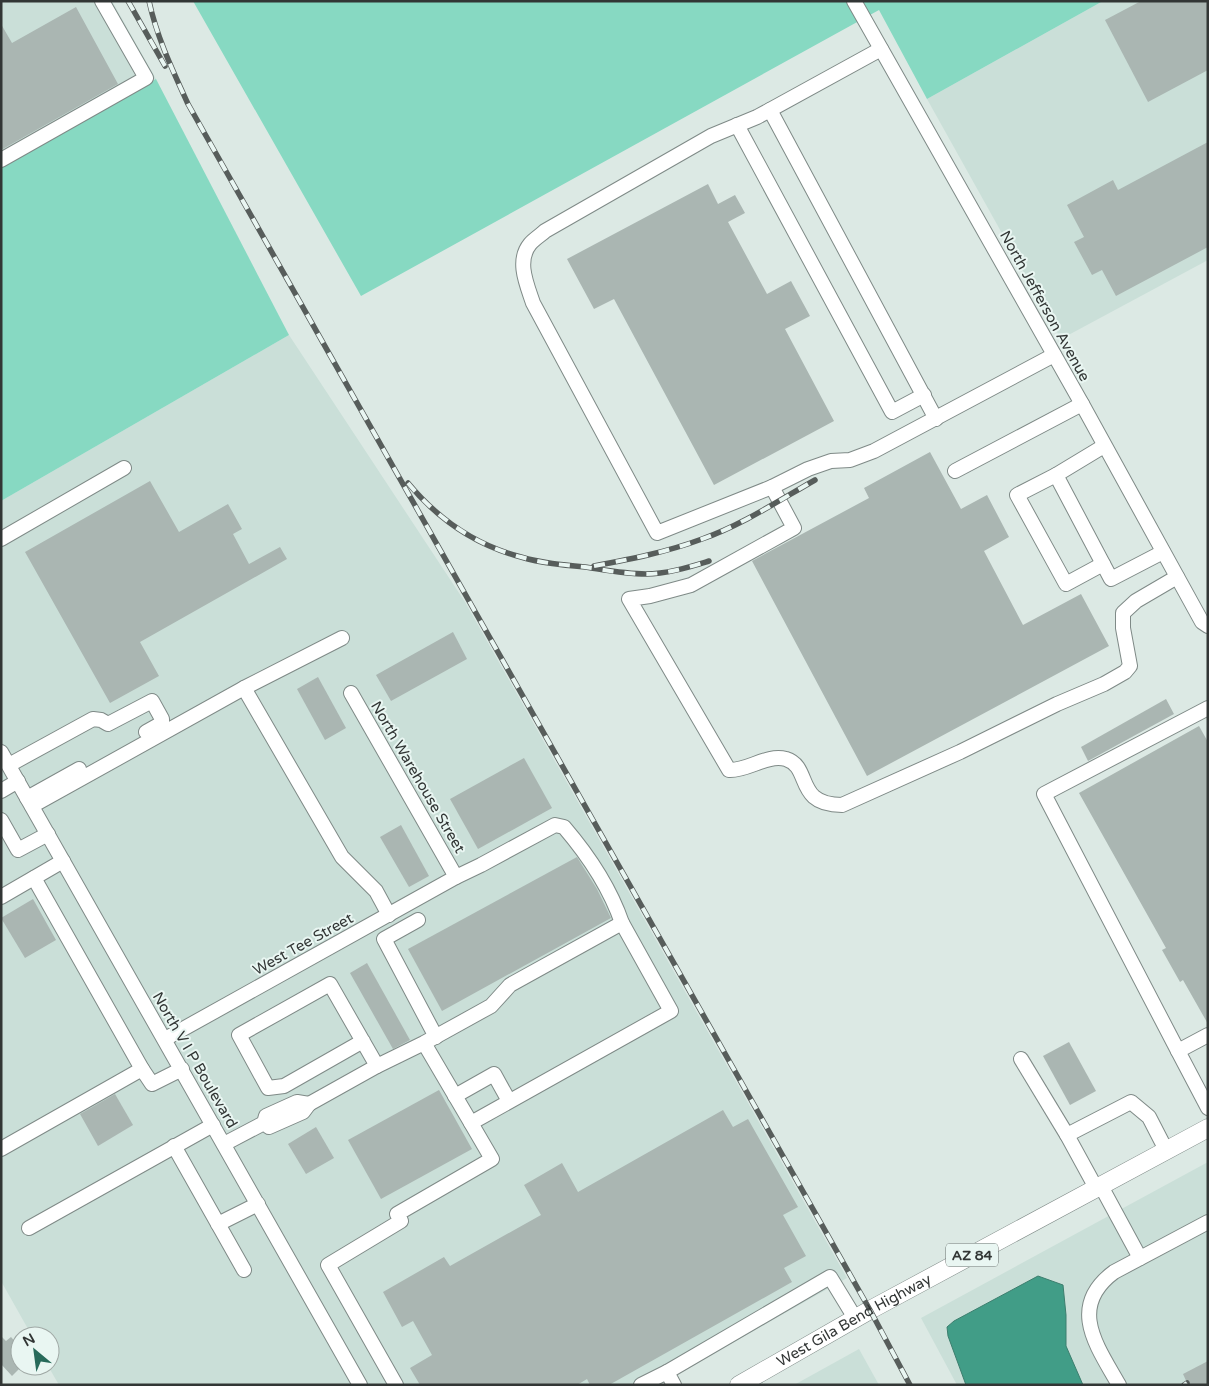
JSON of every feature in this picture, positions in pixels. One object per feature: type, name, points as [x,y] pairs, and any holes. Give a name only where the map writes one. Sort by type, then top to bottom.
[{"type":"main road","name":"West Gila Bend Highway","points":[[740,1385],[856,1318],[1208,1128]]},
{"type":"street","points":[[1,160],[146,78],[102,1]]},
{"type":"street","name":"North Jefferson Avenue","points":[[854,1],[1082,404],[1202,622],[1208,626]]},
{"type":"street","points":[[881,49],[770,110],[711,136],[546,231],[530,244],[523,260],[525,280],[534,303],[657,533],[772,487],[808,469],[831,461],[850,460],[874,452],[1054,355]]},
{"type":"street","points":[[770,110],[936,419]]},
{"type":"street","points":[[737,125],[892,412],[924,395]]},
{"type":"street","points":[[954,471],[1082,404]]},
{"type":"street","points":[[1103,564],[1066,584],[1017,495],[1056,475],[1104,446]]},
{"type":"street","points":[[1,539],[124,468]]},
{"type":"street","points":[[1056,475],[1111,579],[1163,552]]},
{"type":"street","points":[[772,487],[794,528],[691,585],[650,596],[629,599],[729,770],[738,771],[776,758],[788,760],[798,769],[810,794],[819,802],[828,805],[842,805],[960,752],[1057,704],[1104,684],[1125,672],[1130,666],[1123,628],[1123,613],[1136,601],[1177,576]]},
{"type":"street","points":[[30,802],[342,638]]},
{"type":"street","points":[[244,688],[342,857],[376,891],[389,914]]},
{"type":"street","name":"North Warehouse Street","points":[[351,693],[456,877]]},
{"type":"street","points":[[9,765],[93,719],[101,720],[108,724],[148,702],[152,701],[154,704],[162,719],[162,723],[30,802]]},
{"type":"street","points":[[1208,708],[1044,794],[1208,1108]]},
{"type":"street","name":"North V I P Boulevard","points":[[1,752],[360,1385]]},
{"type":"street","points":[[1,791],[18,781]]},
{"type":"street","points":[[1,820],[18,850],[48,834]]},
{"type":"street","name":"West Tee Street","points":[[165,1039],[456,877],[555,825],[564,827],[615,902],[622,923],[671,1011],[509,1101]]},
{"type":"street","points":[[1,897],[63,861]]},
{"type":"street","points":[[34,878],[152,1084],[182,1069]]},
{"type":"street","points":[[396,1385],[328,1265],[401,1221],[397,1214],[492,1159],[455,1096],[384,939],[418,920]]},
{"type":"street","points":[[224,1144],[264,1123],[269,1127],[303,1112],[309,1104],[491,1006],[510,985],[622,923]]},
{"type":"street","points":[[363,1041],[284,1086],[268,1088],[239,1035],[330,984],[363,1041],[377,1066]]},
{"type":"street","points":[[1178,1051],[1208,1035]]},
{"type":"street","points":[[1021,1059],[1140,1258]]},
{"type":"street","points":[[1,1149],[142,1069]]},
{"type":"street","points":[[455,1096],[494,1074],[509,1101],[471,1124]]},
{"type":"street","points":[[1068,1135],[1131,1102],[1149,1118],[1166,1150]]},
{"type":"street","points":[[29,1228],[213,1125]]},
{"type":"street","points":[[174,1146],[244,1270]]},
{"type":"street","points":[[218,1224],[258,1204]]},
{"type":"street","points":[[1119,1385],[1094,1340],[1088,1316],[1094,1292],[1103,1280],[1114,1272],[1208,1222]]},
{"type":"street","points":[[641,1385],[830,1277],[856,1318]]},
{"type":"street","points":[[666,1372],[674,1385]]},
{"type":"shaded area","points":[[1,1],[112,1],[156,79],[1,166]]},
{"type":"shaded area","points":[[193,1],[1103,1],[927,99],[879,10],[361,296]]},
{"type":"shaded area","points":[[1103,1],[1208,1],[1208,260],[1061,339],[927,99]]},
{"type":"shaded area","points":[[156,79],[289,335],[1,501],[1,166]]},
{"type":"shaded area","points":[[289,335],[465,602],[847,1278],[658,1385],[59,1385],[54,1376],[60,1376],[60,1326],[26,1326],[1,1281],[1,501]]},
{"type":"shaded area","points":[[1208,1162],[1208,1385],[957,1385],[921,1318]]},
{"type":"shaded area","points":[[1038,1276],[1063,1285],[1066,1315],[1066,1346],[1083,1385],[966,1385],[948,1336],[947,1327],[954,1321]]},
{"type":"shaded area","points":[[859,1349],[879,1385],[794,1385]]},
{"type":"building","points":[[1141,1],[1208,1],[1208,70],[1148,102],[1105,20]]},
{"type":"building","points":[[76,7],[118,84],[1,150],[1,24],[12,43]]},
{"type":"building","points":[[1208,142],[1208,247],[1116,296],[1102,270],[1092,275],[1074,242],[1084,237],[1067,205],[1113,180],[1118,190]]},
{"type":"building","points":[[708,184],[718,204],[735,195],[745,213],[728,222],[767,294],[791,281],[810,316],[785,329],[834,421],[714,485],[614,299],[594,309],[567,259]]},
{"type":"building","points":[[930,452],[961,509],[987,495],[1009,537],[984,551],[1023,625],[1081,594],[1109,646],[867,776],[752,561],[869,498],[864,488]]},
{"type":"building","points":[[150,481],[179,532],[228,504],[242,529],[233,534],[249,564],[280,547],[287,559],[140,642],[159,676],[110,703],[25,552]]},
{"type":"building","points":[[453,632],[467,659],[391,701],[376,675]]},
{"type":"building","points":[[318,677],[346,728],[325,740],[297,689]]},
{"type":"building","points":[[1166,699],[1174,714],[1088,761],[1081,747]]},
{"type":"building","points":[[1199,726],[1208,742],[1208,1024],[1183,980],[1180,982],[1162,950],[1166,948],[1079,793]]},
{"type":"building","points":[[524,758],[552,808],[478,849],[450,799]]},
{"type":"building","points":[[401,825],[429,876],[409,887],[380,837]]},
{"type":"building","points":[[577,857],[597,889],[611,918],[442,1011],[408,949]]},
{"type":"building","points":[[33,899],[56,940],[25,958],[1,918]]},
{"type":"building","points":[[367,963],[410,1040],[393,1049],[350,973]]},
{"type":"building","points":[[1069,1042],[1096,1091],[1070,1105],[1043,1056]]},
{"type":"building","points":[[439,1090],[472,1149],[381,1199],[348,1140]]},
{"type":"building","points":[[115,1094],[133,1125],[98,1146],[80,1114]]},
{"type":"building","points":[[723,1110],[733,1127],[748,1119],[798,1207],[783,1215],[806,1256],[784,1268],[792,1282],[609,1385],[590,1385],[587,1379],[577,1385],[420,1385],[410,1368],[432,1355],[413,1321],[402,1327],[383,1292],[444,1257],[450,1266],[541,1215],[524,1185],[562,1163],[578,1192]]},
{"type":"building","points":[[316,1127],[334,1158],[306,1174],[288,1144]]},
{"type":"building","points":[[1,1336],[6,1341],[10,1338],[10,1374],[1,1364]]},
{"type":"building","points":[[1208,1361],[1208,1385],[1188,1385],[1183,1374]]},
{"type":"railway","points":[[128,1],[165,66]]},
{"type":"railway","points":[[149,1],[161,41],[188,104],[870,1310],[910,1385]]},
{"type":"railway","points":[[594,566],[689,544],[731,527],[815,480]]},
{"type":"railway","points":[[408,483],[431,508],[458,529],[504,552],[529,559],[552,564],[646,574],[686,568],[709,561]]}]
